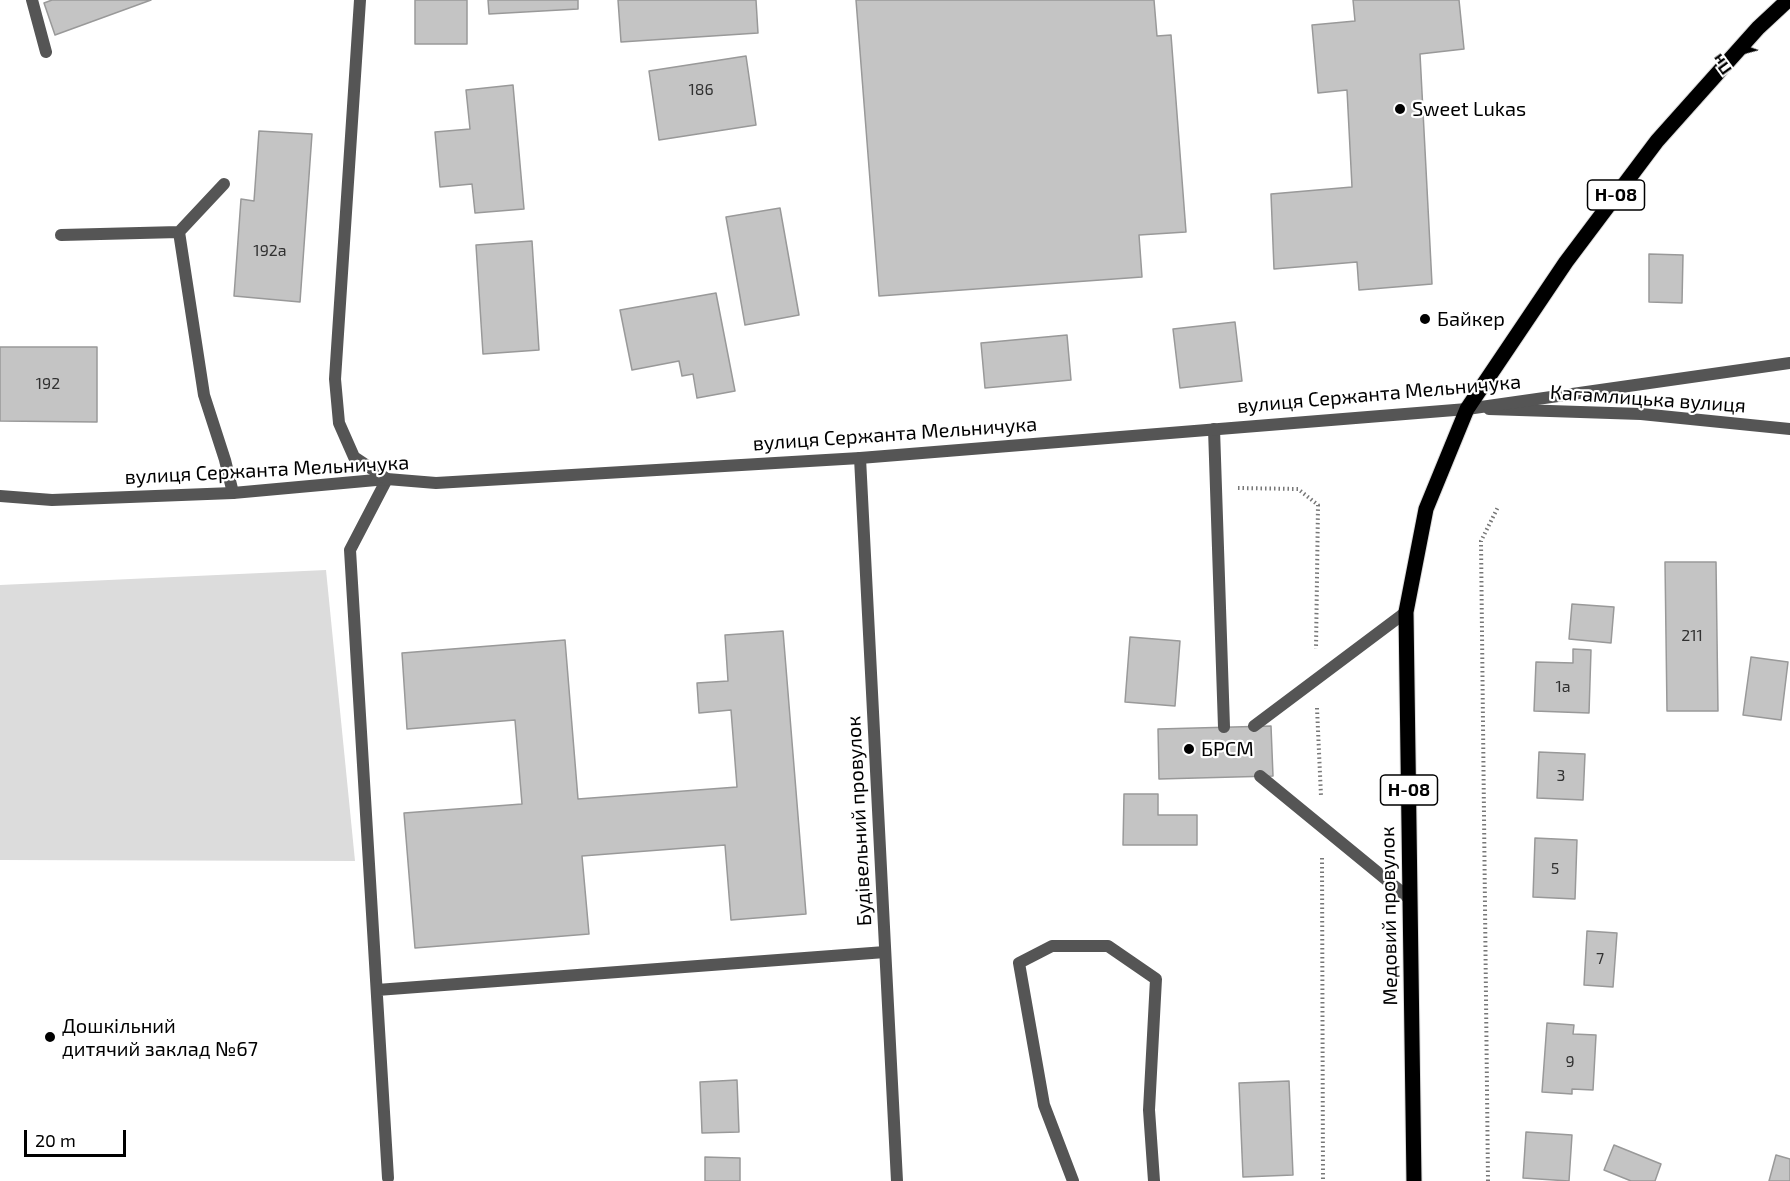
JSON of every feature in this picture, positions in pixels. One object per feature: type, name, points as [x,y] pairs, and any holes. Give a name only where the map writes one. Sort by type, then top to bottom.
[{"type":"main road","name":"Н-08","points":[[1467,409],[1566,262],[1657,141],[1758,28],[1788,0]]},
{"type":"main road","name":"Медовий провулок","points":[[1414,1181],[1406,612],[1426,509],[1467,409]]},
{"type":"street","points":[[32,0],[46,52]]},
{"type":"street","points":[[360,0],[335,379],[339,423],[354,457],[387,479],[350,550],[388,1178]]},
{"type":"street","points":[[61,235],[178,232],[224,184]]},
{"type":"street","points":[[178,232],[204,395],[233,492]]},
{"type":"street","name":"вулиця Сержанта Мельничука","points":[[0,496],[52,500],[233,492],[387,479],[436,483],[860,458],[1467,409],[1790,363]]},
{"type":"street","name":"Кагамлицька вулиця","points":[[1467,409],[1641,414],[1790,429]]},
{"type":"street","points":[[1214,429],[1224,727]]},
{"type":"street","name":"Будівельний провулок","points":[[860,458],[897,1181]]},
{"type":"street","points":[[1254,726],[1406,612]]},
{"type":"street","points":[[1260,776],[1410,899]]},
{"type":"street","points":[[1074,1181],[1044,1105],[1019,963],[1052,946],[1108,946],[1156,980],[1149,1110],[1155,1181]]},
{"type":"street","points":[[377,990],[885,952]]},
{"type":"path","points":[[1488,1181],[1481,541],[1498,507]]},
{"type":"shaded area","points":[[326,570],[355,861],[0,860],[0,585]]},
{"type":"building","points":[[52,0],[151,0],[55,35],[44,3]]},
{"type":"building","points":[[415,0],[467,0],[467,44],[415,44]]},
{"type":"building","points":[[488,0],[578,0],[578,9],[489,14]]},
{"type":"building","points":[[618,0],[756,0],[758,33],[621,42]]},
{"type":"building","points":[[856,0],[1154,0],[1157,36],[1171,35],[1186,232],[1139,235],[1142,277],[879,296]]},
{"type":"building","points":[[1353,0],[1459,0],[1464,49],[1420,54],[1432,284],[1359,290],[1357,262],[1274,269],[1271,194],[1352,187],[1347,90],[1318,93],[1312,25],[1355,21]]},
{"type":"building","points":[[746,56],[756,125],[659,140],[649,71]]},
{"type":"building","points":[[513,85],[524,209],[475,213],[472,184],[440,187],[435,132],[470,129],[466,90]]},
{"type":"building","points":[[259,131],[312,134],[300,302],[234,296],[241,199],[254,201]]},
{"type":"building","points":[[780,208],[799,315],[745,325],[726,217]]},
{"type":"building","points":[[532,241],[539,350],[483,354],[476,245]]},
{"type":"building","points":[[1649,254],[1683,255],[1682,303],[1649,302]]},
{"type":"building","points":[[716,293],[735,391],[697,398],[693,374],[682,376],[679,361],[632,370],[620,310]]},
{"type":"building","points":[[1235,322],[1242,381],[1180,388],[1173,329]]},
{"type":"building","points":[[1067,335],[1071,380],[985,388],[981,343]]},
{"type":"building","points":[[0,347],[97,347],[97,422],[0,421]]},
{"type":"building","points":[[1665,562],[1716,562],[1718,711],[1667,711]]},
{"type":"building","points":[[1572,604],[1614,607],[1611,643],[1569,639]]},
{"type":"building","points":[[783,631],[806,914],[731,920],[725,845],[582,856],[589,934],[415,948],[404,813],[522,804],[515,720],[407,729],[402,653],[565,640],[578,799],[737,787],[731,710],[699,713],[697,683],[728,681],[725,635]]},
{"type":"building","points":[[1130,637],[1180,641],[1175,706],[1125,702]]},
{"type":"building","points":[[1573,649],[1591,650],[1589,713],[1534,711],[1536,662],[1573,663]]},
{"type":"building","points":[[1751,657],[1788,662],[1781,720],[1743,715]]},
{"type":"building","points":[[1271,726],[1273,776],[1159,779],[1158,729]]},
{"type":"building","points":[[1539,752],[1585,754],[1583,800],[1537,798]]},
{"type":"building","points":[[1124,794],[1158,794],[1158,815],[1197,815],[1197,845],[1123,845]]},
{"type":"building","points":[[1535,838],[1577,840],[1575,899],[1533,897]]},
{"type":"building","points":[[1587,931],[1617,933],[1613,987],[1584,985]]},
{"type":"building","points":[[1547,1023],[1574,1025],[1573,1034],[1596,1035],[1593,1090],[1572,1089],[1572,1094],[1542,1092]]},
{"type":"building","points":[[737,1080],[739,1132],[702,1133],[700,1082]]},
{"type":"building","points":[[1289,1081],[1293,1175],[1243,1177],[1239,1083]]},
{"type":"building","points":[[1526,1132],[1572,1135],[1569,1181],[1523,1178]]},
{"type":"building","points":[[1614,1145],[1661,1164],[1655,1181],[1631,1181],[1604,1170]]},
{"type":"building","points":[[1776,1155],[1790,1159],[1790,1181],[1769,1181]]},
{"type":"building","points":[[705,1157],[740,1158],[740,1181],[705,1181]]},
{"type":"place","name":"Sweet Lukas","points":[[1400,109]]},
{"type":"place","name":"Байкер","points":[[1425,319]]},
{"type":"place","name":"БРСМ","points":[[1189,749]]},
{"type":"place","name":"Дошкільний дитячий заклад №67","points":[[50,1037]]}]
